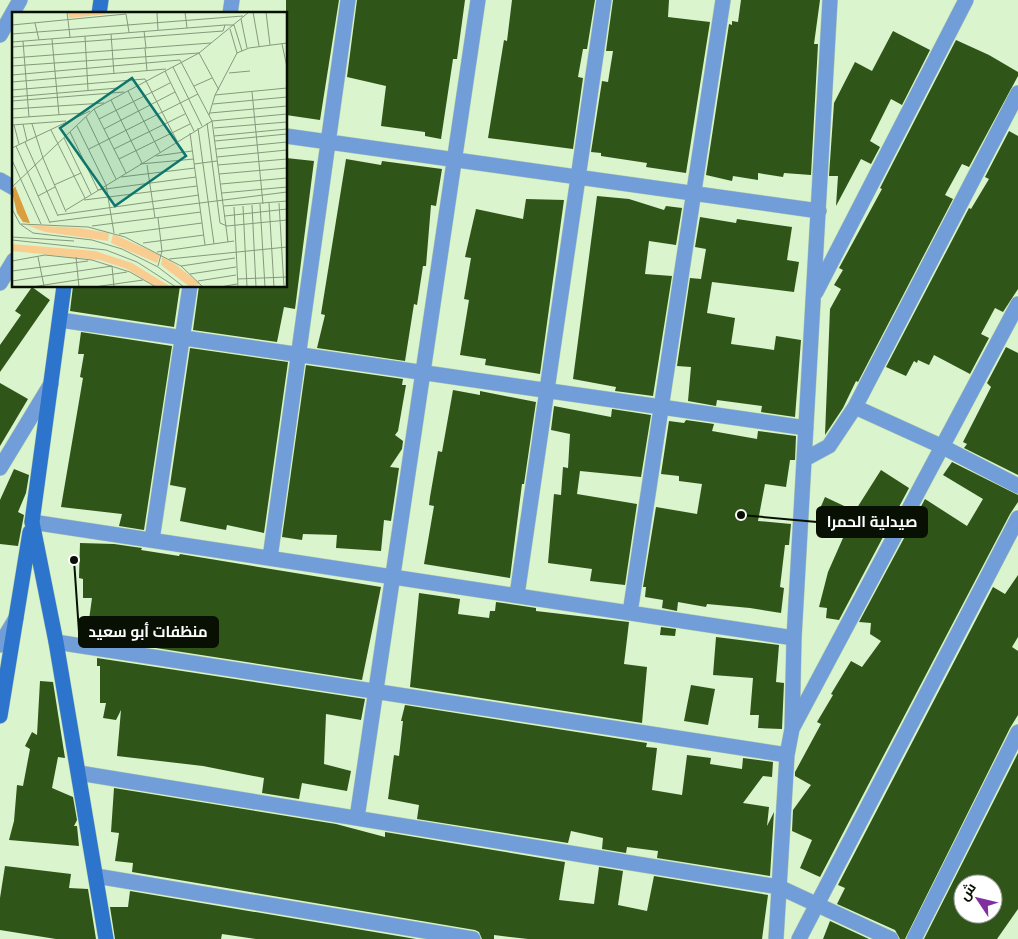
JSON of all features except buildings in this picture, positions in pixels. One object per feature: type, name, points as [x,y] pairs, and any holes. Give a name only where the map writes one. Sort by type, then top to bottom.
[{"type":"main road","points":[[0,716],[32,522],[64,288]]},
{"type":"main road","points":[[32,522],[56,642],[106,939]]},
{"type":"street","points":[[13,12],[20,0]]},
{"type":"street","points":[[270,558],[348,0]]},
{"type":"street","points":[[357,818],[478,0]]},
{"type":"street","points":[[517,595],[604,0]]},
{"type":"street","points":[[630,613],[723,0]]},
{"type":"street","points":[[776,939],[787,755],[792,729],[794,638],[830,0]]},
{"type":"street","points":[[814,297],[966,0]]},
{"type":"street","points":[[0,35],[12,14]]},
{"type":"street","points":[[805,459],[829,446],[855,407],[1018,93]]},
{"type":"street","points":[[288,136],[819,211]]},
{"type":"street","points":[[0,284],[12,263]]},
{"type":"street","points":[[152,540],[190,288]]},
{"type":"street","points":[[792,729],[1018,304]]},
{"type":"street","points":[[60,320],[806,428]]},
{"type":"street","points":[[0,468],[52,382]]},
{"type":"street","points":[[855,407],[943,447],[1018,486]]},
{"type":"street","points":[[799,939],[1018,518]]},
{"type":"street","points":[[32,522],[794,638]]},
{"type":"street","points":[[0,645],[16,617]]},
{"type":"street","points":[[56,642],[787,755]]},
{"type":"street","points":[[914,939],[1018,732]]},
{"type":"street","points":[[79,773],[779,886],[891,939]]},
{"type":"street","points":[[96,876],[473,939]]},
{"type":"place","name":"صيدلية الحمرا","points":[[741,515]]},
{"type":"place","name":"منظفات أبو سعيد","points":[[74,560]]}]
